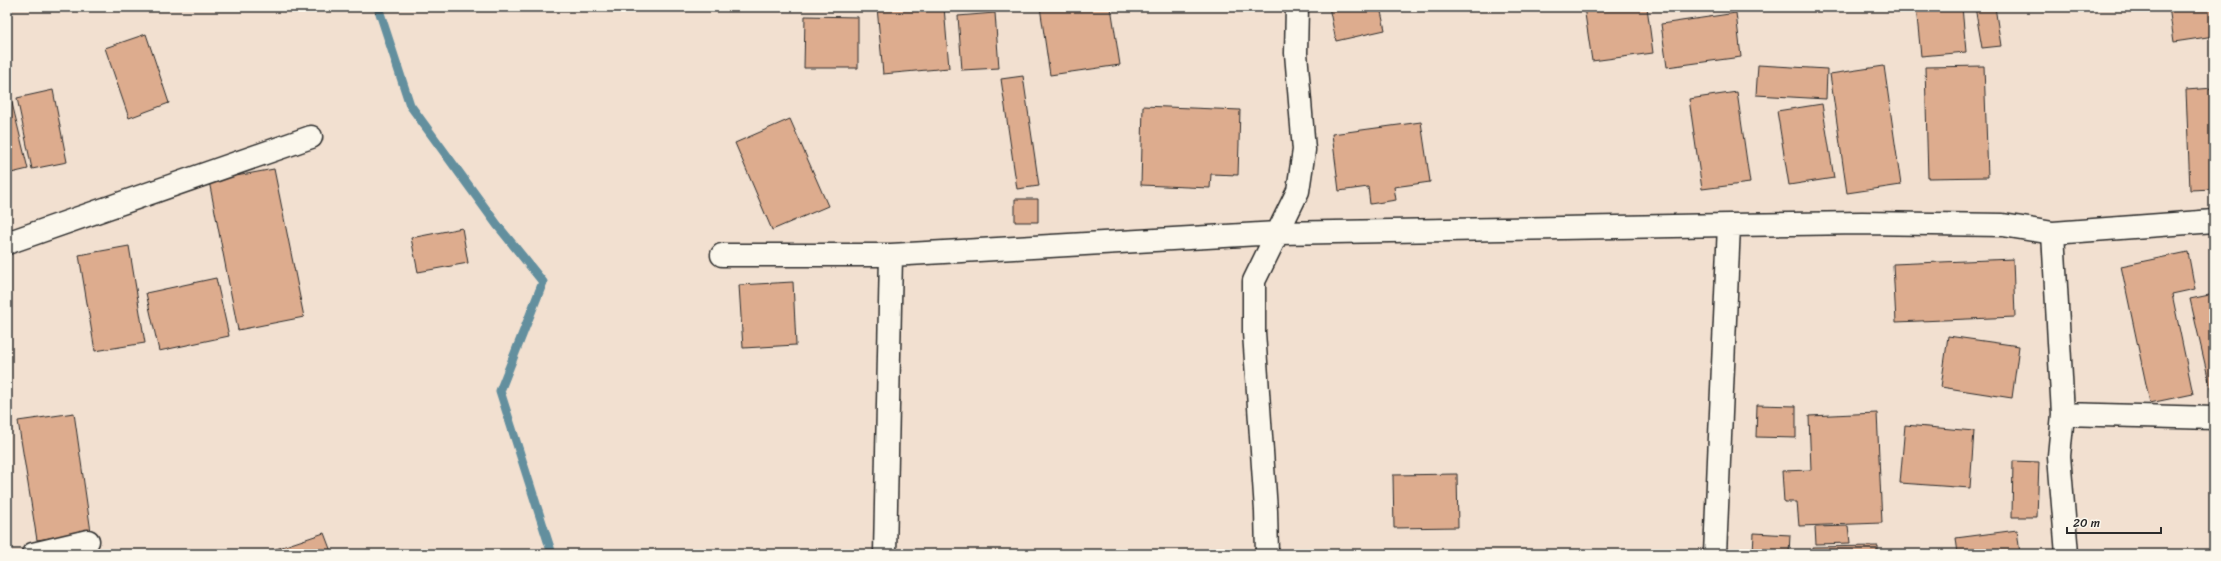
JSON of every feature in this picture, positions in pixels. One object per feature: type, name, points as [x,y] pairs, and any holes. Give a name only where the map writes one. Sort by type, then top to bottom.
[{"type":"street","points":[[1267,554],[1266,511],[1254,332],[1254,281],[1298,191],[1304,150],[1296,53],[1297,7]]},
{"type":"street","points":[[7,243],[311,137]]},
{"type":"street","points":[[722,255],[891,255],[1278,233],[1729,224],[1862,223],[2003,225],[2053,234],[2214,220]]},
{"type":"street","points":[[1714,554],[1729,224]]},
{"type":"street","points":[[2053,234],[2063,414],[2059,456],[2067,554]]},
{"type":"street","points":[[885,554],[891,255]]},
{"type":"street","points":[[2063,414],[2214,418]]},
{"type":"street","points":[[33,554],[88,541]]},
{"type":"building","points":[[877,7],[944,7],[949,68],[883,74]]},
{"type":"building","points":[[1040,7],[1111,7],[1120,65],[1050,75]]},
{"type":"building","points":[[1329,7],[1380,7],[1385,30],[1336,41]]},
{"type":"building","points":[[1584,7],[1647,7],[1653,53],[1592,61]]},
{"type":"building","points":[[1659,7],[1676,7],[1659,9]]},
{"type":"building","points":[[1685,7],[1725,7],[1686,11]]},
{"type":"building","points":[[1916,7],[1962,7],[1966,52],[1921,56]]},
{"type":"building","points":[[1975,7],[1995,7],[2001,46],[1982,48]]},
{"type":"building","points":[[2169,7],[2214,7],[2214,36],[2174,42]]},
{"type":"building","points":[[995,13],[999,68],[962,70],[958,16]]},
{"type":"building","points":[[1736,13],[1741,57],[1667,67],[1661,24]]},
{"type":"building","points":[[805,16],[858,17],[858,68],[804,68]]},
{"type":"building","points":[[146,34],[169,103],[129,118],[105,48]]},
{"type":"building","points":[[1758,65],[1827,69],[1826,99],[1756,95]]},
{"type":"building","points":[[1884,66],[1901,185],[1847,193],[1830,74]]},
{"type":"building","points":[[1984,66],[1988,177],[1928,178],[1925,67]]},
{"type":"building","points":[[1023,76],[1039,186],[1017,189],[1001,79]]},
{"type":"building","points":[[2214,88],[2214,189],[2190,190],[2186,90]]},
{"type":"building","points":[[53,90],[67,162],[32,169],[17,98]]},
{"type":"building","points":[[1737,92],[1750,183],[1702,189],[1689,99]]},
{"type":"building","points":[[11,99],[28,169],[7,174],[7,100]]},
{"type":"building","points":[[1822,104],[1834,178],[1789,185],[1777,111]]},
{"type":"building","points":[[1143,106],[1240,110],[1238,175],[1211,174],[1210,188],[1141,185]]},
{"type":"building","points":[[790,119],[828,206],[772,230],[735,143]]},
{"type":"building","points":[[1421,122],[1430,182],[1394,187],[1396,200],[1370,204],[1368,187],[1339,191],[1332,134]]},
{"type":"building","points":[[274,169],[304,317],[238,330],[209,181]]},
{"type":"building","points":[[1015,199],[1038,199],[1038,222],[1015,222]]},
{"type":"building","points":[[462,228],[468,263],[418,272],[411,238]]},
{"type":"building","points":[[129,246],[145,343],[95,351],[79,255]]},
{"type":"building","points":[[2188,252],[2195,289],[2172,294],[2193,394],[2150,403],[2121,266]]},
{"type":"building","points":[[2013,259],[2015,317],[1896,322],[1893,264]]},
{"type":"building","points":[[216,278],[229,336],[159,351],[146,293]]},
{"type":"building","points":[[793,282],[796,345],[743,348],[739,285]]},
{"type":"building","points":[[2214,294],[2214,403],[2190,299]]},
{"type":"building","points":[[1948,336],[2019,346],[2012,398],[1941,387]]},
{"type":"building","points":[[1757,405],[1796,406],[1796,438],[1756,437]]},
{"type":"building","points":[[74,413],[91,532],[37,540],[18,421]]},
{"type":"building","points":[[1877,413],[1882,523],[1799,526],[1797,502],[1784,502],[1782,471],[1811,470],[1809,416]]},
{"type":"building","points":[[1905,425],[1974,431],[1970,488],[1900,483]]},
{"type":"building","points":[[2013,461],[2039,462],[2037,517],[2012,517]]},
{"type":"building","points":[[1457,474],[1458,527],[1394,528],[1393,475]]},
{"type":"building","points":[[1848,526],[1850,543],[1816,544],[1815,527]]},
{"type":"building","points":[[2017,530],[2020,554],[1958,554],[1956,538]]},
{"type":"building","points":[[324,533],[332,554],[271,554],[270,551]]},
{"type":"building","points":[[1754,533],[1790,535],[1789,554],[1753,554]]},
{"type":"building","points":[[1878,546],[1878,554],[1813,554],[1813,547]]},
{"type":"waterway","points":[[378,7],[410,105],[498,226],[543,282],[500,391],[552,554]]}]
